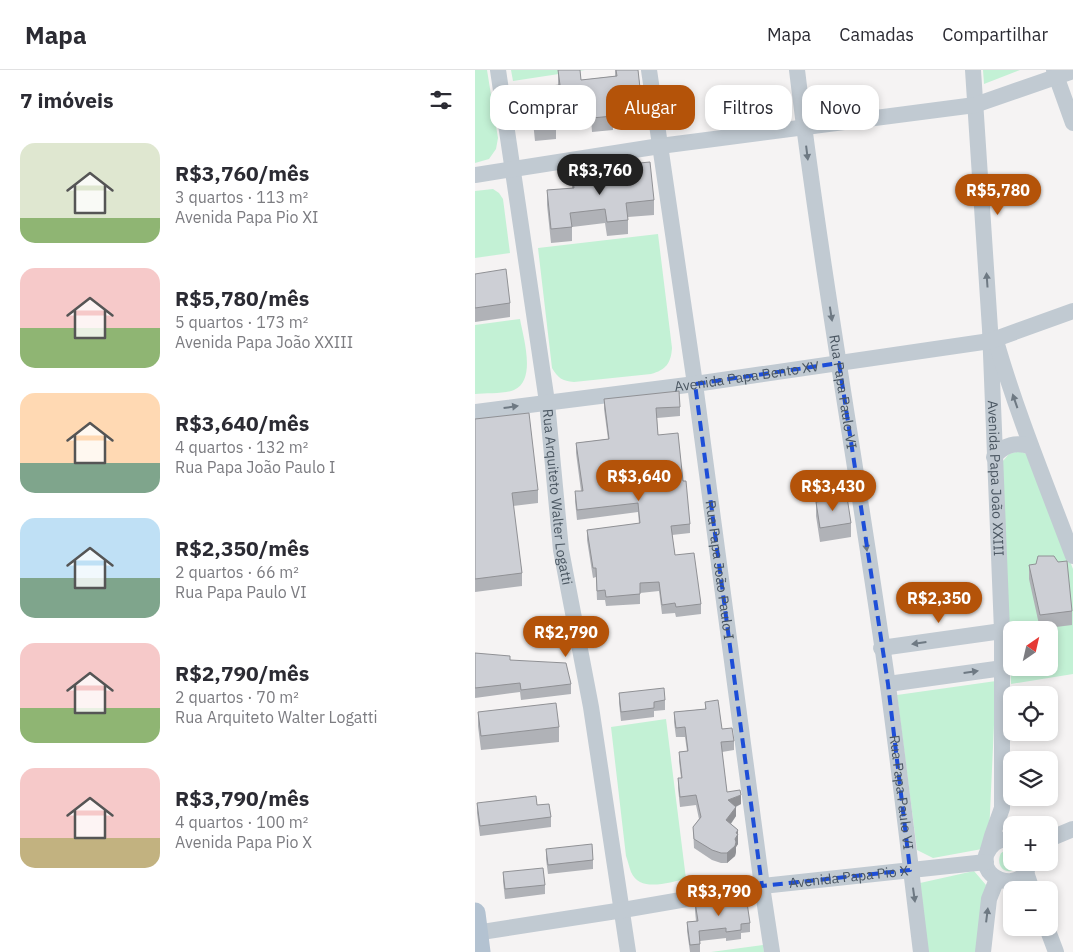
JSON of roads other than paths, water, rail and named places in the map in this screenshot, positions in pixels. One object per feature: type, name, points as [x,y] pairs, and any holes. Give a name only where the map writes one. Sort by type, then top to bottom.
[{"type":"street","name":"Rua Arquiteto Walter Logatti","points":[[498,70],[547,402],[561,550],[591,708],[628,952]]},
{"type":"street","name":"Rua Papa João Paulo I","points":[[649,70],[695,384],[772,952]]},
{"type":"street","name":"Rua Papa Paulo VI","points":[[797,70],[802,117]]},
{"type":"street","name":"Avenida Papa João XXIII","points":[[973,70],[992,336],[1003,668],[1002,808],[987,856]]},
{"type":"street","points":[[879,117],[975,105],[1056,74],[1073,71]]},
{"type":"street","points":[[1056,74],[1073,123]]},
{"type":"street","points":[[475,175],[802,126]]},
{"type":"street","name":"Rua Papa Paulo VI","points":[[804,130],[815,216],[888,684],[921,952]]},
{"type":"street","name":"Avenida Papa Bento XV","points":[[475,412],[695,384],[839,363],[992,336],[1073,311]]},
{"type":"street","points":[[992,336],[1031,447],[1073,554]]},
{"type":"street","points":[[995,457],[1004,448],[1013,444],[1031,447]]},
{"type":"street","points":[[881,648],[1002,631]]},
{"type":"street","points":[[888,684],[1003,668]]},
{"type":"street","name":"Avenida Papa João XXIII","points":[[1002,808],[1005,816]]},
{"type":"street","points":[[1058,835],[1073,829]]},
{"type":"street","points":[[1003,839],[997,841],[987,856],[991,875],[997,879],[1009,882],[1016,880],[1024,871]]},
{"type":"street","name":"Avenida Papa Pio X","points":[[477,932],[623,910],[762,886],[910,870],[987,856]]},
{"type":"street","points":[[983,952],[989,899],[997,879]]},
{"type":"street","points":[[1050,936],[1056,952]]}]
